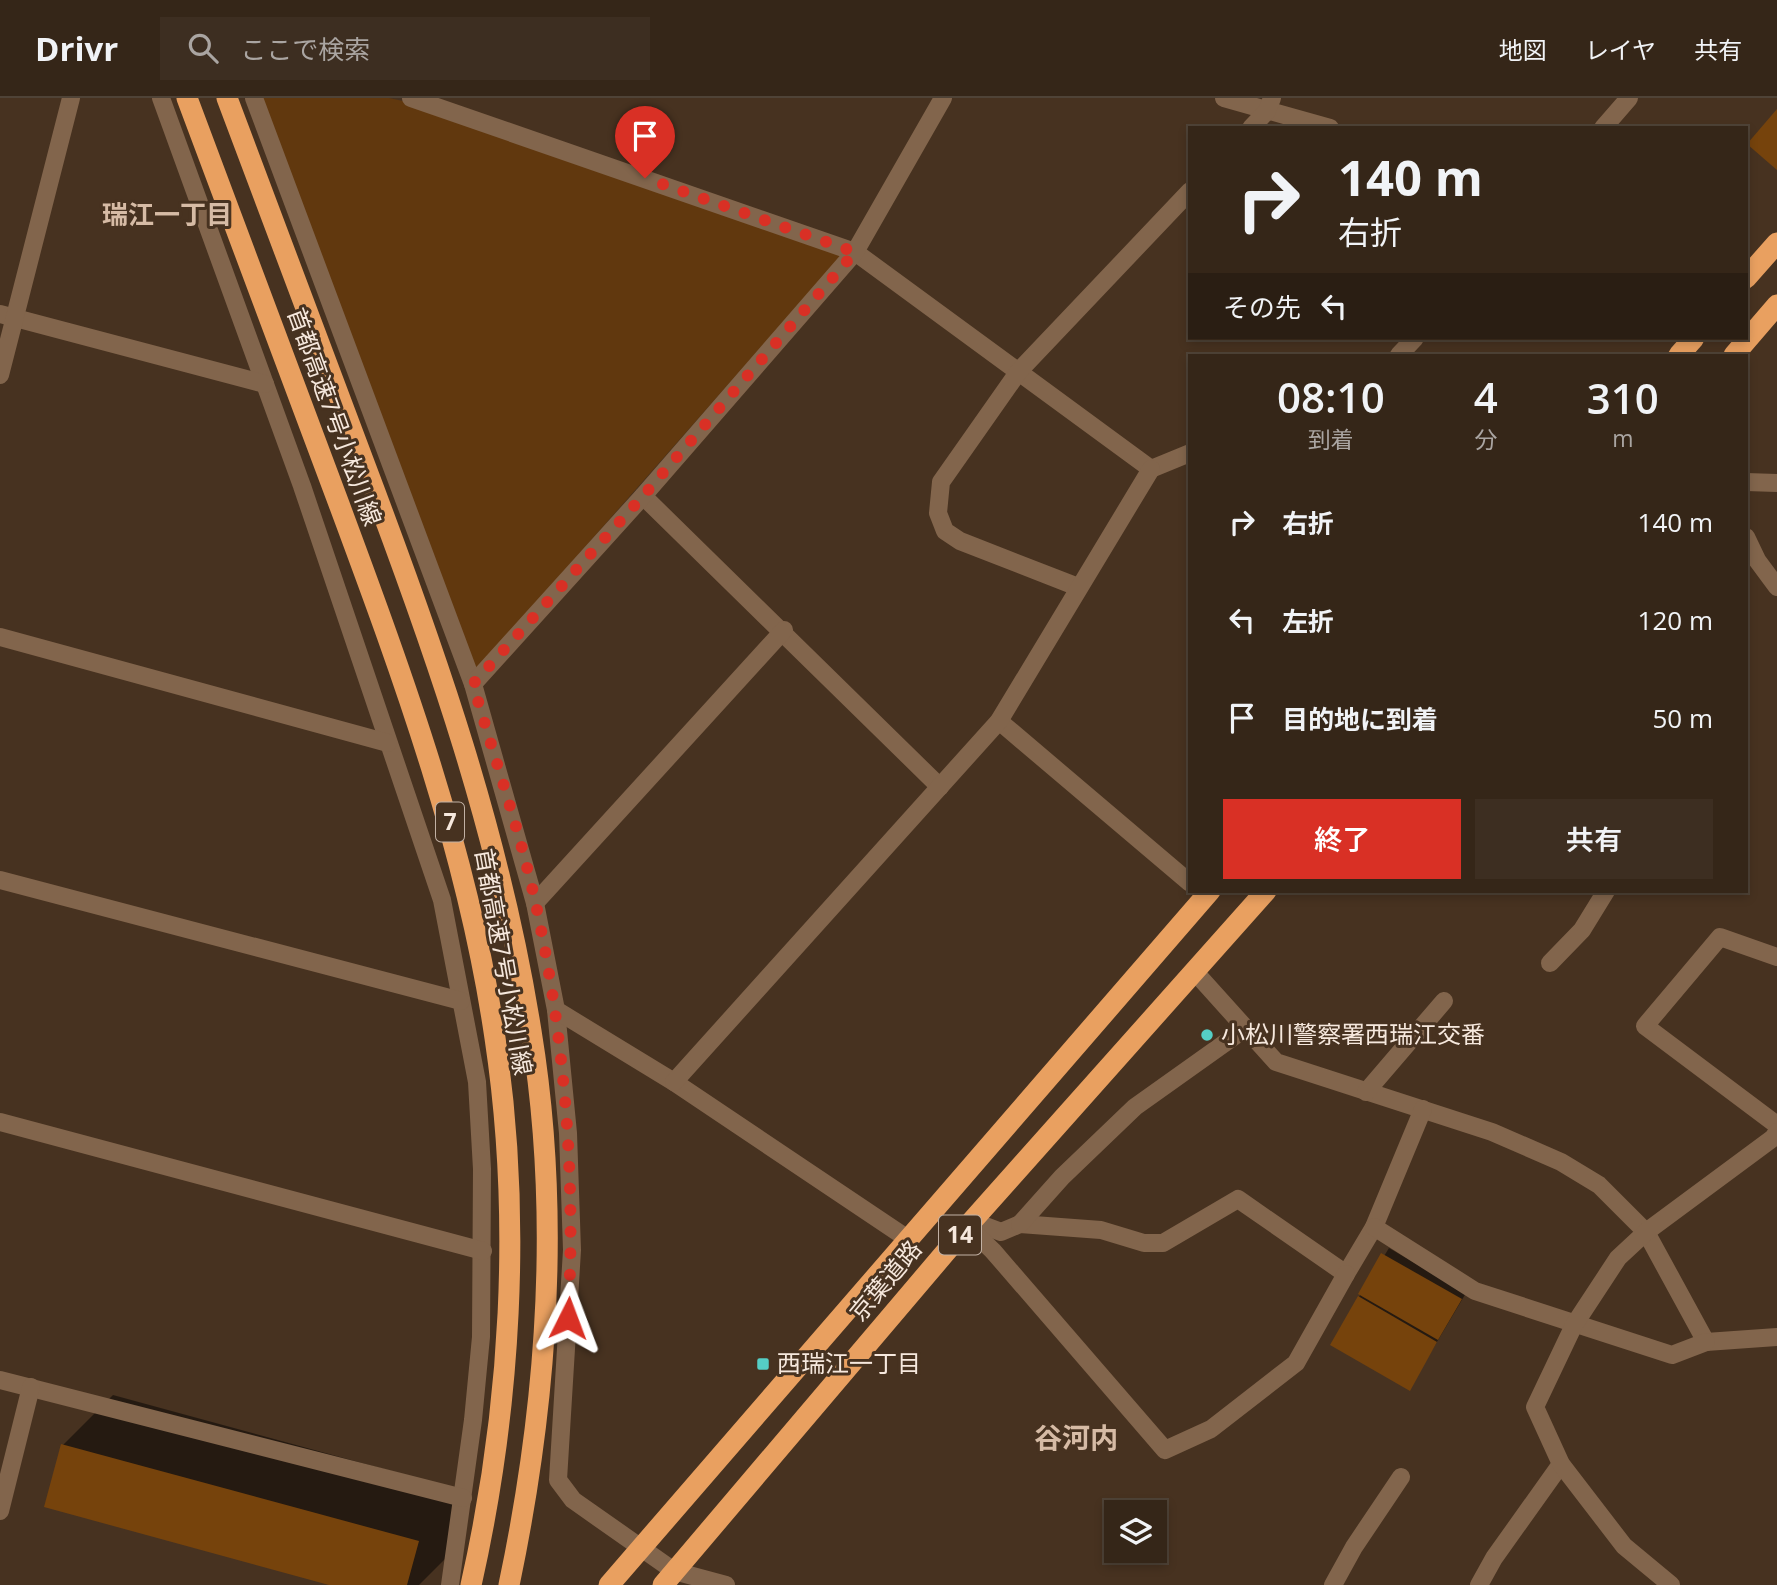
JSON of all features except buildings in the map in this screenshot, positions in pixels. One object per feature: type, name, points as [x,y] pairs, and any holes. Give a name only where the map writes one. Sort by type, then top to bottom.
[{"type":"highway","name":"首都高速7号小松川線","points":[[187,98],[416,713],[449,818],[476,929],[496,1041],[506,1149],[510,1261],[504,1367],[494,1455],[471,1585]]},
{"type":"highway","name":"首都高速7号小松川線","points":[[227,98],[452,701],[484,810],[516,946],[532,1033],[538,1089],[547,1259],[543,1371],[531,1467],[509,1585]]},
{"type":"highway","points":[[1748,276],[1777,243]]},
{"type":"highway","points":[[1748,339],[1777,305]]},
{"type":"highway","points":[[1680,354],[1692,340]]},
{"type":"highway","points":[[1735,354],[1747,340]]},
{"type":"highway","name":"京葉道路","points":[[608,1585],[908,1239],[1198,893]]},
{"type":"highway","name":"京葉道路","points":[[668,1578],[970,1224],[1264,893]]},
{"type":"street","points":[[0,376],[7,316],[71,98]]},
{"type":"street","points":[[161,98],[265,384],[442,900],[477,1082],[483,1251],[481,1337],[463,1498],[450,1585]]},
{"type":"street","points":[[254,98],[473,684],[535,902],[556,1010],[568,1133],[572,1250],[558,1480],[573,1500],[640,1549],[668,1578],[726,1585]]},
{"type":"street","points":[[411,98],[855,252],[1151,469]]},
{"type":"street","points":[[473,684],[643,496],[855,252],[943,98]]},
{"type":"street","points":[[1224,98],[1270,104],[1325,126]]},
{"type":"street","points":[[1605,126],[1629,98]]},
{"type":"street","points":[[1253,126],[1270,104]]},
{"type":"street","points":[[1078,587],[960,541],[945,531],[938,513],[941,482],[1018,371],[1188,193]]},
{"type":"street","points":[[7,316],[265,384]]},
{"type":"street","points":[[1400,354],[1413,340]]},
{"type":"street","points":[[674,1082],[999,721],[1151,469],[1188,454]]},
{"type":"street","points":[[1748,482],[1777,483]]},
{"type":"street","points":[[643,496],[784,630],[940,787]]},
{"type":"street","points":[[1748,542],[1756,561],[1777,587]]},
{"type":"street","points":[[535,902],[784,630]]},
{"type":"street","points":[[0,637],[388,743]]},
{"type":"street","points":[[999,721],[1188,879]]},
{"type":"street","points":[[0,880],[461,1001]]},
{"type":"street","points":[[1550,964],[1582,930],[1605,893]]},
{"type":"street","points":[[1777,957],[1720,937],[1645,1026],[1777,1125]]},
{"type":"street","points":[[1195,972],[1276,1062],[1492,1132],[1560,1163],[1599,1185],[1646,1233],[1706,1342]]},
{"type":"street","points":[[1366,1092],[1444,1001]]},
{"type":"street","points":[[556,1010],[674,1082],[908,1239]]},
{"type":"street","points":[[970,1224],[1001,1232],[1020,1224],[1062,1177],[1135,1107],[1246,1028]]},
{"type":"street","points":[[970,1224],[1165,1450],[1212,1429],[1296,1363],[1374,1227],[1423,1109]]},
{"type":"street","points":[[0,1122],[483,1251]]},
{"type":"street","points":[[1671,1585],[1624,1546],[1561,1464],[1535,1407],[1574,1325],[1618,1258],[1646,1233],[1773,1138],[1777,1132]]},
{"type":"street","points":[[1020,1224],[1101,1230],[1144,1243],[1163,1243],[1238,1199],[1346,1274]]},
{"type":"street","points":[[1374,1227],[1475,1291],[1574,1325],[1672,1354],[1706,1342],[1777,1338]]},
{"type":"street","points":[[0,1380],[463,1498]]},
{"type":"street","points":[[0,1511],[31,1387]]},
{"type":"street","points":[[1479,1585],[1494,1558],[1561,1464]]},
{"type":"street","points":[[1333,1585],[1401,1477]]},
{"type":"shaded area","points":[[263,98],[389,98],[403,101],[843,254],[474,673]]},
{"type":"place","name":"小松川警察署西瑞江交番","points":[[1207,1035]]},
{"type":"place","name":"西瑞江一丁目","points":[[763,1364]]},
{"type":"district","name":"瑞江一丁目","points":[[167,215]]},
{"type":"district","name":"谷河内","points":[[1076,1438]]},
{"type":"route","points":[[568,1318],[572,1250],[568,1133],[556,1010],[535,902],[473,684],[643,496],[855,252],[645,178]]}]
